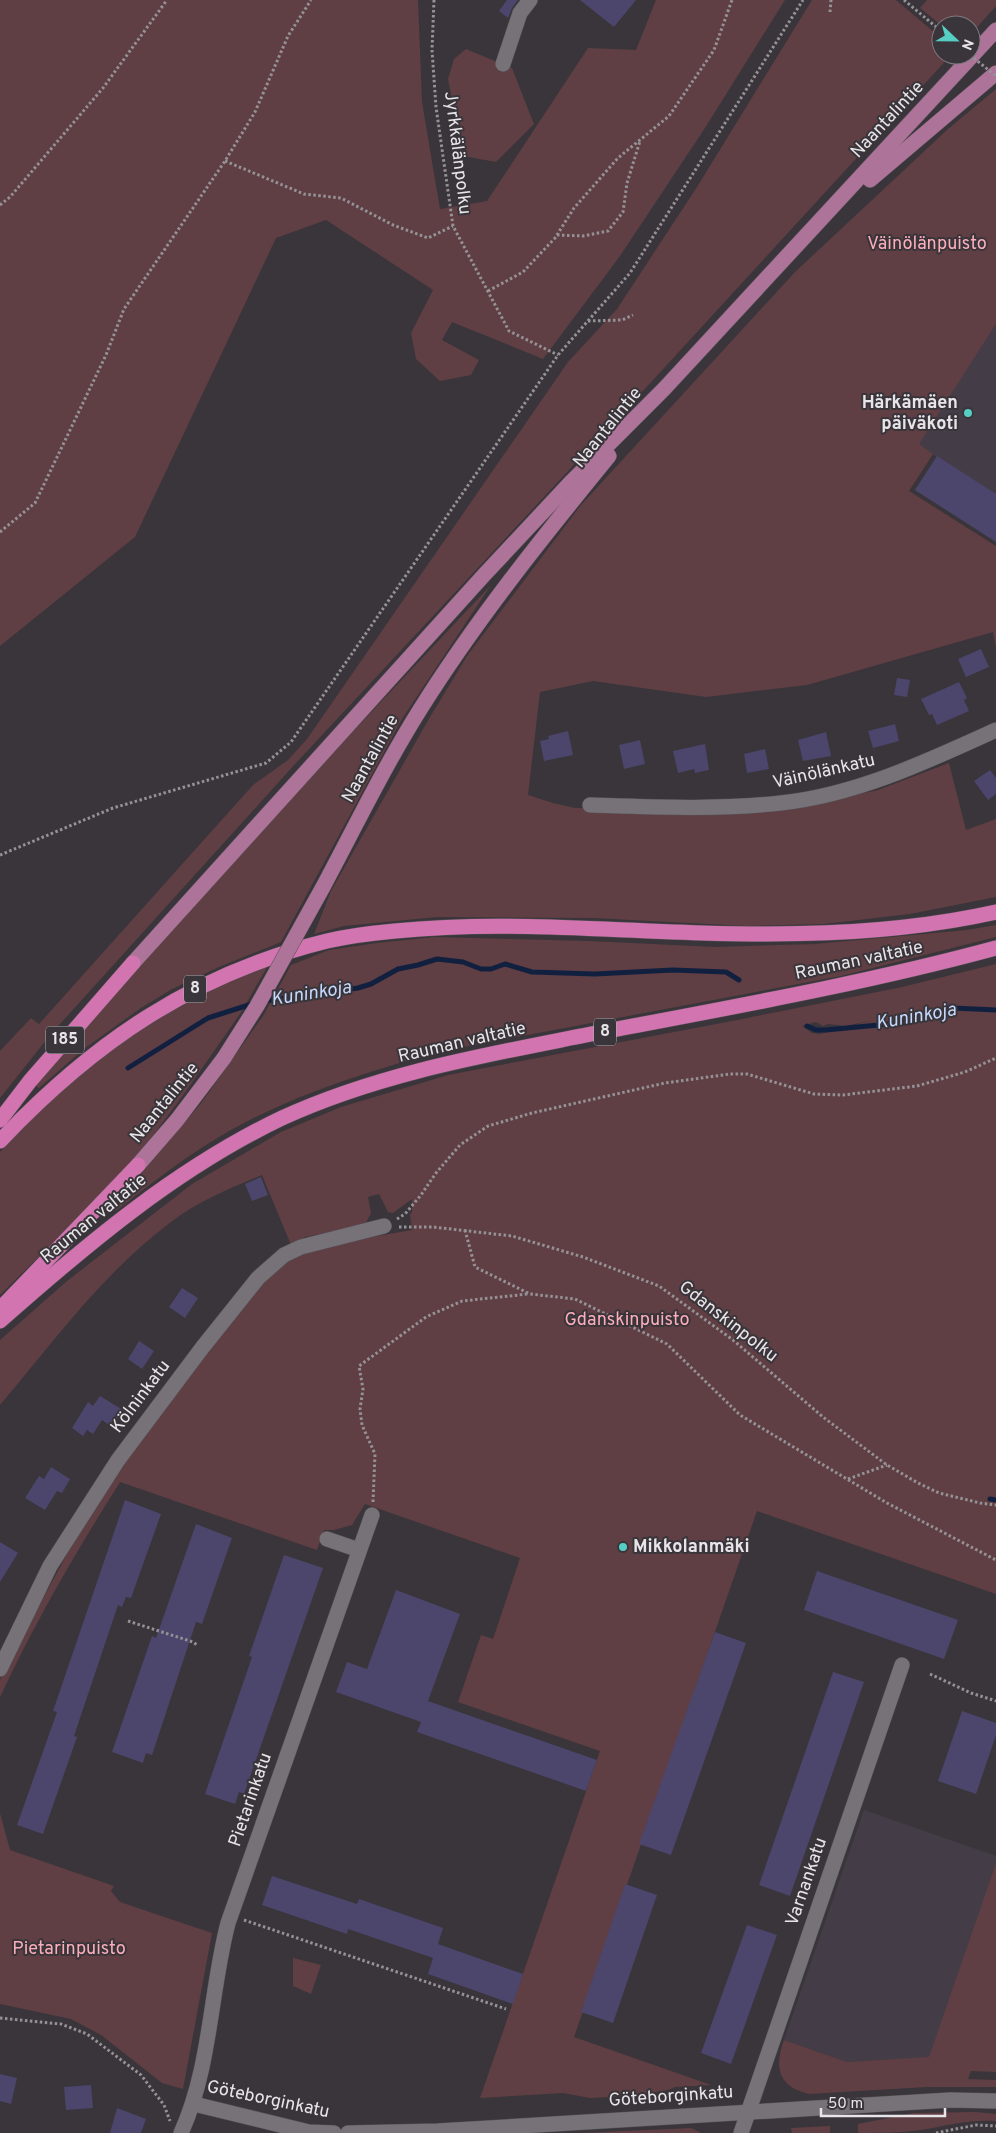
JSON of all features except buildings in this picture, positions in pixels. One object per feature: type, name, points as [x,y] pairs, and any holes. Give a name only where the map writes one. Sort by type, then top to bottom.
[{"type":"highway","name":"Rauman valtatie","points":[[0,1141],[49,1091],[84,1061],[129,1027],[172,1001],[223,975],[328,940],[434,927],[494,925],[746,935],[811,935],[925,924],[996,912]]},
{"type":"highway","name":"Rauman valtatie","points":[[0,1320],[80,1253],[169,1183],[223,1148],[285,1117],[342,1095],[426,1068],[830,988],[996,948]]},
{"type":"highway","name":"185","points":[[0,1120],[36,1074],[133,962]]},
{"type":"highway","name":"185","points":[[0,1309],[138,1166]]},
{"type":"main road","name":"Naantalintie","points":[[133,962],[484,575],[572,481],[664,389],[996,30]]},
{"type":"main road","points":[[810,232],[996,74]]},
{"type":"main road","name":"Naantalintie","points":[[138,1166],[177,1120],[224,1058],[257,1006],[420,709],[463,644],[533,550],[664,389]]},
{"type":"street","points":[[502,64],[520,13],[530,0]]},
{"type":"street","name":"Väinölänkatu","points":[[590,805],[684,808],[781,803],[849,789],[894,774],[996,730]]},
{"type":"street","name":"Kölninkatu","points":[[0,1668],[50,1566],[118,1460],[202,1348],[258,1278],[284,1255],[301,1247],[384,1226]]},
{"type":"street","name":"Pietarinkatu","points":[[176,2129],[194,2104],[209,2033],[222,1946],[228,1923],[372,1515]]},
{"type":"street","points":[[327,1539],[359,1550]]},
{"type":"street","name":"Varnankatu","points":[[741,2133],[902,1665]]},
{"type":"street","name":"Göteborginkatu","points":[[348,2133],[438,2131],[950,2100],[996,2101]]},
{"type":"street","name":"Göteborginkatu","points":[[194,2104],[309,2132],[334,2133]]},
{"type":"path","points":[[0,205],[10,196],[103,88],[167,0]]},
{"type":"path","points":[[0,532],[35,502],[106,355],[124,309],[225,161],[255,112],[288,36],[311,0]]},
{"type":"path","name":"Jyrkkälänpolku","points":[[434,0],[432,50],[436,107],[453,226],[509,331],[558,355]]},
{"type":"path","points":[[488,291],[522,272],[556,235],[580,200],[618,158],[669,116],[714,50],[732,0]]},
{"type":"path","points":[[0,855],[113,808],[266,763],[291,742],[558,355],[630,273],[803,0]]},
{"type":"path","points":[[830,12],[832,0]]},
{"type":"path","points":[[904,0],[931,22]]},
{"type":"path","points":[[981,63],[996,74]]},
{"type":"path","points":[[556,235],[583,236],[608,231],[623,212],[627,183],[640,140]]},
{"type":"path","points":[[225,161],[304,194],[341,198],[393,224],[428,238],[453,226]]},
{"type":"path","points":[[588,321],[622,320],[633,315]]},
{"type":"path","points":[[384,1226],[406,1214],[436,1173],[460,1145],[488,1126],[532,1112],[665,1083],[730,1074],[747,1074],[814,1094],[843,1095],[917,1086],[965,1072],[996,1058]]},
{"type":"path","name":"Gdanskinpolku","points":[[384,1226],[433,1227],[512,1236],[583,1256],[659,1286],[733,1340],[823,1416],[887,1465],[939,1493],[980,1504],[996,1505]]},
{"type":"path","points":[[464,1230],[475,1267],[530,1294]]},
{"type":"path","points":[[372,1515],[375,1454],[362,1425],[360,1409],[363,1389],[359,1366],[426,1317],[462,1301],[530,1294],[575,1299],[666,1344],[740,1415],[887,1503],[996,1560]]},
{"type":"path","points":[[847,1479],[887,1465]]},
{"type":"path","points":[[128,1621],[193,1642],[197,1645]]},
{"type":"path","points":[[930,1674],[971,1693],[996,1701]]},
{"type":"path","points":[[243,1920],[506,2009]]},
{"type":"path","points":[[0,2018],[61,2024],[87,2034],[141,2075],[164,2105],[176,2129]]},
{"type":"path","points":[[936,2133],[976,2125],[996,2126]]},
{"type":"shaded area","name":"Härkämäen päiväkoti","points":[[996,324],[996,541],[915,490],[937,457],[918,444]]},
{"type":"shaded area","points":[[864,1810],[996,1856],[996,1863],[929,2058],[847,2062],[784,2040]]},
{"type":"green space","points":[[0,0],[418,0],[422,102],[440,209],[487,201],[588,48],[636,50],[656,0],[785,0],[705,128],[620,256],[543,359],[452,322],[442,340],[479,360],[471,375],[440,381],[416,359],[411,333],[433,290],[326,220],[276,238],[135,537],[0,646]]},
{"type":"green space","points":[[812,0],[896,0],[931,30],[931,65],[942,65],[654,379],[296,763],[51,1034],[0,1098],[0,1051],[31,1018],[39,1024],[253,785],[288,760],[307,739],[568,362],[617,309],[697,187]]},
{"type":"green space","points":[[927,0],[996,0],[996,6],[981,23],[981,15],[931,15],[931,17],[920,8]]},
{"type":"green space","points":[[466,49],[512,68],[534,124],[496,162],[463,156],[448,79],[454,59]]},
{"type":"green space","name":"Väinölänpuisto","points":[[996,89],[996,324],[919,444],[933,454],[909,491],[996,546],[996,648],[993,632],[807,685],[706,697],[593,681],[540,692],[528,795],[575,808],[783,810],[878,790],[949,763],[966,830],[996,819],[996,897],[910,914],[824,924],[747,926],[593,918],[437,917],[344,926],[314,934],[331,891],[467,656],[581,505],[795,272],[948,129]]},
{"type":"green space","points":[[491,585],[402,719],[281,942],[219,967],[172,989],[141,1008],[85,1048],[39,1088],[36,1086],[75,1038],[313,774]]},
{"type":"green space","points":[[996,925],[996,937],[841,976],[437,1052],[358,1076],[280,1105],[255,1117],[186,1158],[116,1211],[112,1208],[202,1102],[263,1016],[291,965],[329,950],[435,937],[590,941],[715,947],[815,944],[967,930]]},
{"type":"green space","points":[[269,964],[240,1014],[142,1150],[93,1203],[0,1295],[0,1152],[66,1086],[121,1043],[168,1013],[218,987]]},
{"type":"green space","name":"Gdanskinpuisto","points":[[996,964],[996,1594],[757,1511],[574,2037],[711,2085],[675,2087],[668,2090],[631,2096],[590,2098],[563,2093],[480,2098],[600,1751],[458,1702],[481,1635],[493,1639],[520,1558],[365,1504],[352,1525],[334,1530],[324,1530],[317,1550],[120,1482],[57,1588],[27,1642],[0,1697],[0,1680],[3,1673],[68,1552],[124,1464],[266,1275],[294,1255],[343,1242],[412,1230],[410,1215],[412,1212],[412,1199],[393,1213],[388,1212],[379,1194],[368,1197],[371,1213],[365,1225],[305,1237],[291,1245],[262,1175],[181,1214],[147,1242],[81,1308],[0,1405],[0,1340],[67,1281],[192,1184],[281,1132],[341,1107],[448,1075],[902,987]],"holes":[[[870,1021],[820,1034],[812,1033],[802,1026],[816,1022],[823,1026],[828,1024],[845,1026]]]},
{"type":"green space","name":"Pietarinpuisto","points":[[0,1813],[10,1850],[114,1886],[111,1891],[120,1902],[212,1933],[183,2089],[162,2083],[101,2035],[71,2019],[0,2004]]},
{"type":"green space","points":[[996,1863],[996,2072],[971,2071],[968,2079],[996,2080],[996,2087],[927,2087],[809,2094],[799,2091],[785,2081],[779,2067],[784,2040],[847,2062],[929,2057]]},
{"type":"green space","points":[[293,1958],[321,1965],[311,1994],[293,1986]]},
{"type":"green space","points":[[976,2112],[996,2114],[996,2121],[967,2122],[904,2132],[858,2133],[858,2124],[913,2113]]},
{"type":"green space","points":[[830,2126],[830,2133],[792,2133],[791,2128]]},
{"type":"green space","points":[[691,2128],[701,2133],[581,2133]]},
{"type":"waterway","name":"Kuninkoja","points":[[263,1001],[358,988],[371,984],[398,969],[437,959],[463,962],[481,969],[491,969],[505,964],[532,972],[595,974],[673,970],[726,972],[739,980]]},
{"type":"waterway","name":"Kuninkoja","points":[[128,1068],[208,1018],[255,1003]]},
{"type":"waterway","name":"Kuninkoja","points":[[807,1026],[816,1030],[826,1030],[910,1022],[953,1008],[996,1010]]},
{"type":"waterway","points":[[990,1499],[996,1500]]},
{"type":"place","name":"Härkämäen päiväkoti","points":[[968,413]]},
{"type":"place","name":"Mikkolanmäki","points":[[623,1547]]}]
